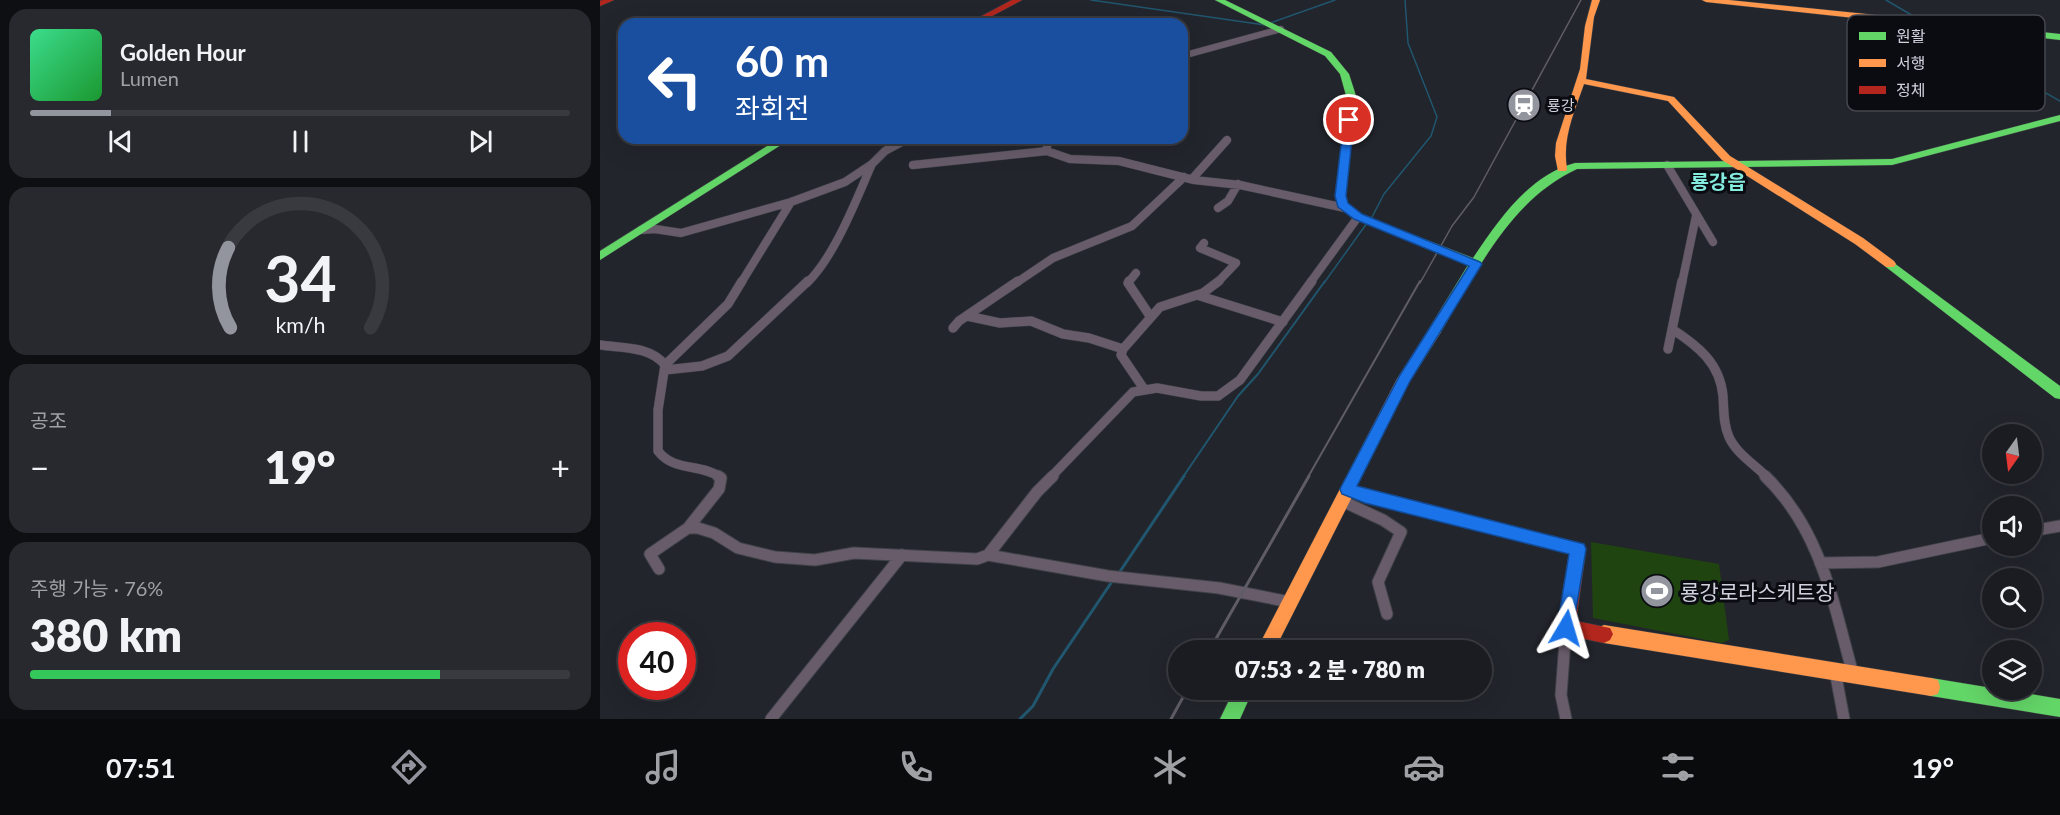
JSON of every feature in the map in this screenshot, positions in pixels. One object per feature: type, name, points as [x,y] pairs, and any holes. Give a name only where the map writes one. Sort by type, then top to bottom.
[{"type":"main road","points":[[600,4],[610,0]]},
{"type":"main road","points":[[983,18],[1018,0]]},
{"type":"main road","points":[[1219,0],[1328,54],[1338,64],[1351,85],[1352,99],[1340,196],[1346,208],[1365,220],[1476,264]]},
{"type":"main road","points":[[1562,169],[1558,160],[1559,148],[1581,81],[1585,56],[1586,22],[1596,0]]},
{"type":"main road","points":[[1706,0],[1848,15]]},
{"type":"main road","points":[[2045,36],[2060,38]]},
{"type":"main road","points":[[1581,81],[1671,99],[1726,158],[1868,247],[2060,394]]},
{"type":"main road","points":[[1270,640],[1404,379],[1476,264],[1521,200],[1562,169],[1575,166],[1892,162],[2060,118]]},
{"type":"main road","points":[[600,256],[777,144]]},
{"type":"main road","points":[[1345,495],[1365,496],[1578,549],[1566,628],[2060,708]]},
{"type":"main road","points":[[1230,719],[1239,700]]},
{"type":"street","points":[[1188,54],[1273,26]]},
{"type":"street","points":[[953,328],[967,316],[1053,258],[1132,226],[1188,178],[1227,140]]},
{"type":"street","points":[[641,230],[655,229],[681,233],[791,202],[840,184],[898,144]]},
{"type":"street","points":[[1047,144],[1047,151]]},
{"type":"street","points":[[913,165],[1047,151],[1070,159],[1108,158],[1188,178],[1238,184],[1346,208]]},
{"type":"street","points":[[665,368],[700,368],[723,359],[736,350],[807,284],[820,270],[834,245],[872,164]]},
{"type":"street","points":[[1667,165],[1713,242]]},
{"type":"street","points":[[1218,208],[1228,201],[1238,184]]},
{"type":"street","points":[[660,569],[650,554],[688,528],[719,489],[721,478],[711,471],[673,466],[660,455],[657,446],[658,410],[665,368],[683,346],[725,308],[791,202]]},
{"type":"street","points":[[1668,349],[1696,216]]},
{"type":"street","points":[[988,555],[1037,492],[1133,392],[1156,388],[1201,396],[1218,396],[1240,381],[1283,322],[1365,220]]},
{"type":"street","points":[[1144,389],[1121,355],[1123,349],[1160,307],[1212,288],[1236,263],[1200,248],[1204,243]]},
{"type":"street","points":[[1136,273],[1128,283],[1150,316]]},
{"type":"street","points":[[1197,295],[1283,322]]},
{"type":"street","points":[[967,316],[1000,323],[1031,321],[1063,334],[1089,338],[1123,349]]},
{"type":"street","points":[[1672,329],[1709,357],[1724,396],[1723,421],[1726,435],[1733,445],[1791,503],[1803,521],[1820,563],[1854,674]]},
{"type":"street","points":[[600,345],[651,354],[660,358],[665,368]]},
{"type":"street","points":[[1345,495],[1401,532],[1378,582],[1387,614]]},
{"type":"street","points":[[2042,529],[2060,526]]},
{"type":"street","points":[[688,528],[698,528],[714,533],[738,548],[775,557],[814,560],[854,553],[977,559],[988,555],[1108,576],[1219,588],[1290,602]]},
{"type":"street","points":[[1820,563],[1878,562],[1982,540]]},
{"type":"street","points":[[771,719],[902,555]]},
{"type":"street","points":[[1566,628],[1561,695],[1566,719]]},
{"type":"street","points":[[1835,671],[1844,719]]},
{"type":"green space","name":"룡강로라스케트장","points":[[1591,542],[1719,564],[1729,640],[1722,643],[1593,618]]},
{"type":"waterway","points":[[1091,0],[1265,25]]},
{"type":"waterway","points":[[1270,23],[1335,0]]},
{"type":"waterway","points":[[1371,219],[1384,194],[1431,136],[1437,117],[1408,43],[1405,0]]},
{"type":"waterway","points":[[1886,0],[1912,15]]},
{"type":"waterway","points":[[2045,92],[2060,101]]},
{"type":"waterway","points":[[1324,283],[1367,223]]},
{"type":"waterway","points":[[1183,477],[1238,396],[1258,374],[1325,281]]},
{"type":"waterway","points":[[1119,573],[1184,476]]},
{"type":"waterway","points":[[1020,719],[1033,706],[1053,669],[1113,580]]},
{"type":"railway","points":[[1420,283],[1452,226],[1474,197],[1581,0]]},
{"type":"railway","points":[[1308,477],[1420,281]]},
{"type":"railway","points":[[1215,640],[1309,476]]},
{"type":"railway","points":[[1171,719],[1181,700]]},
{"type":"traffic: fast","points":[[1219,0],[1328,54],[1344,74],[1350,86],[1352,99],[1340,196],[1342,205],[1358,217],[1476,264]]},
{"type":"traffic: fast","points":[[2045,35],[2060,37]]},
{"type":"traffic: fast","points":[[1434,332],[1477,261],[1512,213],[1531,192],[1552,176],[1575,166],[1892,162],[2060,118]]},
{"type":"traffic: fast","points":[[600,256],[777,144]]},
{"type":"traffic: fast","points":[[1890,264],[2060,394]]},
{"type":"traffic: fast","points":[[1931,687],[2060,708]]},
{"type":"traffic: fast","points":[[1230,719],[1239,700]]},
{"type":"traffic: slow","points":[[1562,169],[1560,156],[1563,131],[1581,81],[1586,60],[1589,26],[1596,0]]},
{"type":"traffic: slow","points":[[1706,0],[1850,15]]},
{"type":"traffic: slow","points":[[1581,81],[1671,99],[1726,158],[1859,241],[1890,264]]},
{"type":"traffic: slow","points":[[1271,640],[1404,379],[1434,332]]},
{"type":"traffic: slow","points":[[1348,489],[1365,496],[1544,541]]},
{"type":"traffic: slow","points":[[1604,634],[1931,687]]},
{"type":"traffic: jam","points":[[600,4],[610,0]]},
{"type":"traffic: jam","points":[[983,18],[1018,0]]},
{"type":"traffic: jam","points":[[1544,541],[1578,549],[1566,628],[1604,634]]},
{"type":"place","name":"룡강","points":[[1524,105]]},
{"type":"place","name":"룡강로라스케트장","points":[[1657,591]]},
{"type":"district","name":"룡강읍","points":[[1718,181]]},
{"type":"route","points":[[1349,120],[1340,196],[1342,205],[1358,217],[1476,264],[1404,379],[1348,489],[1365,496],[1578,549],[1566,628]]}]
